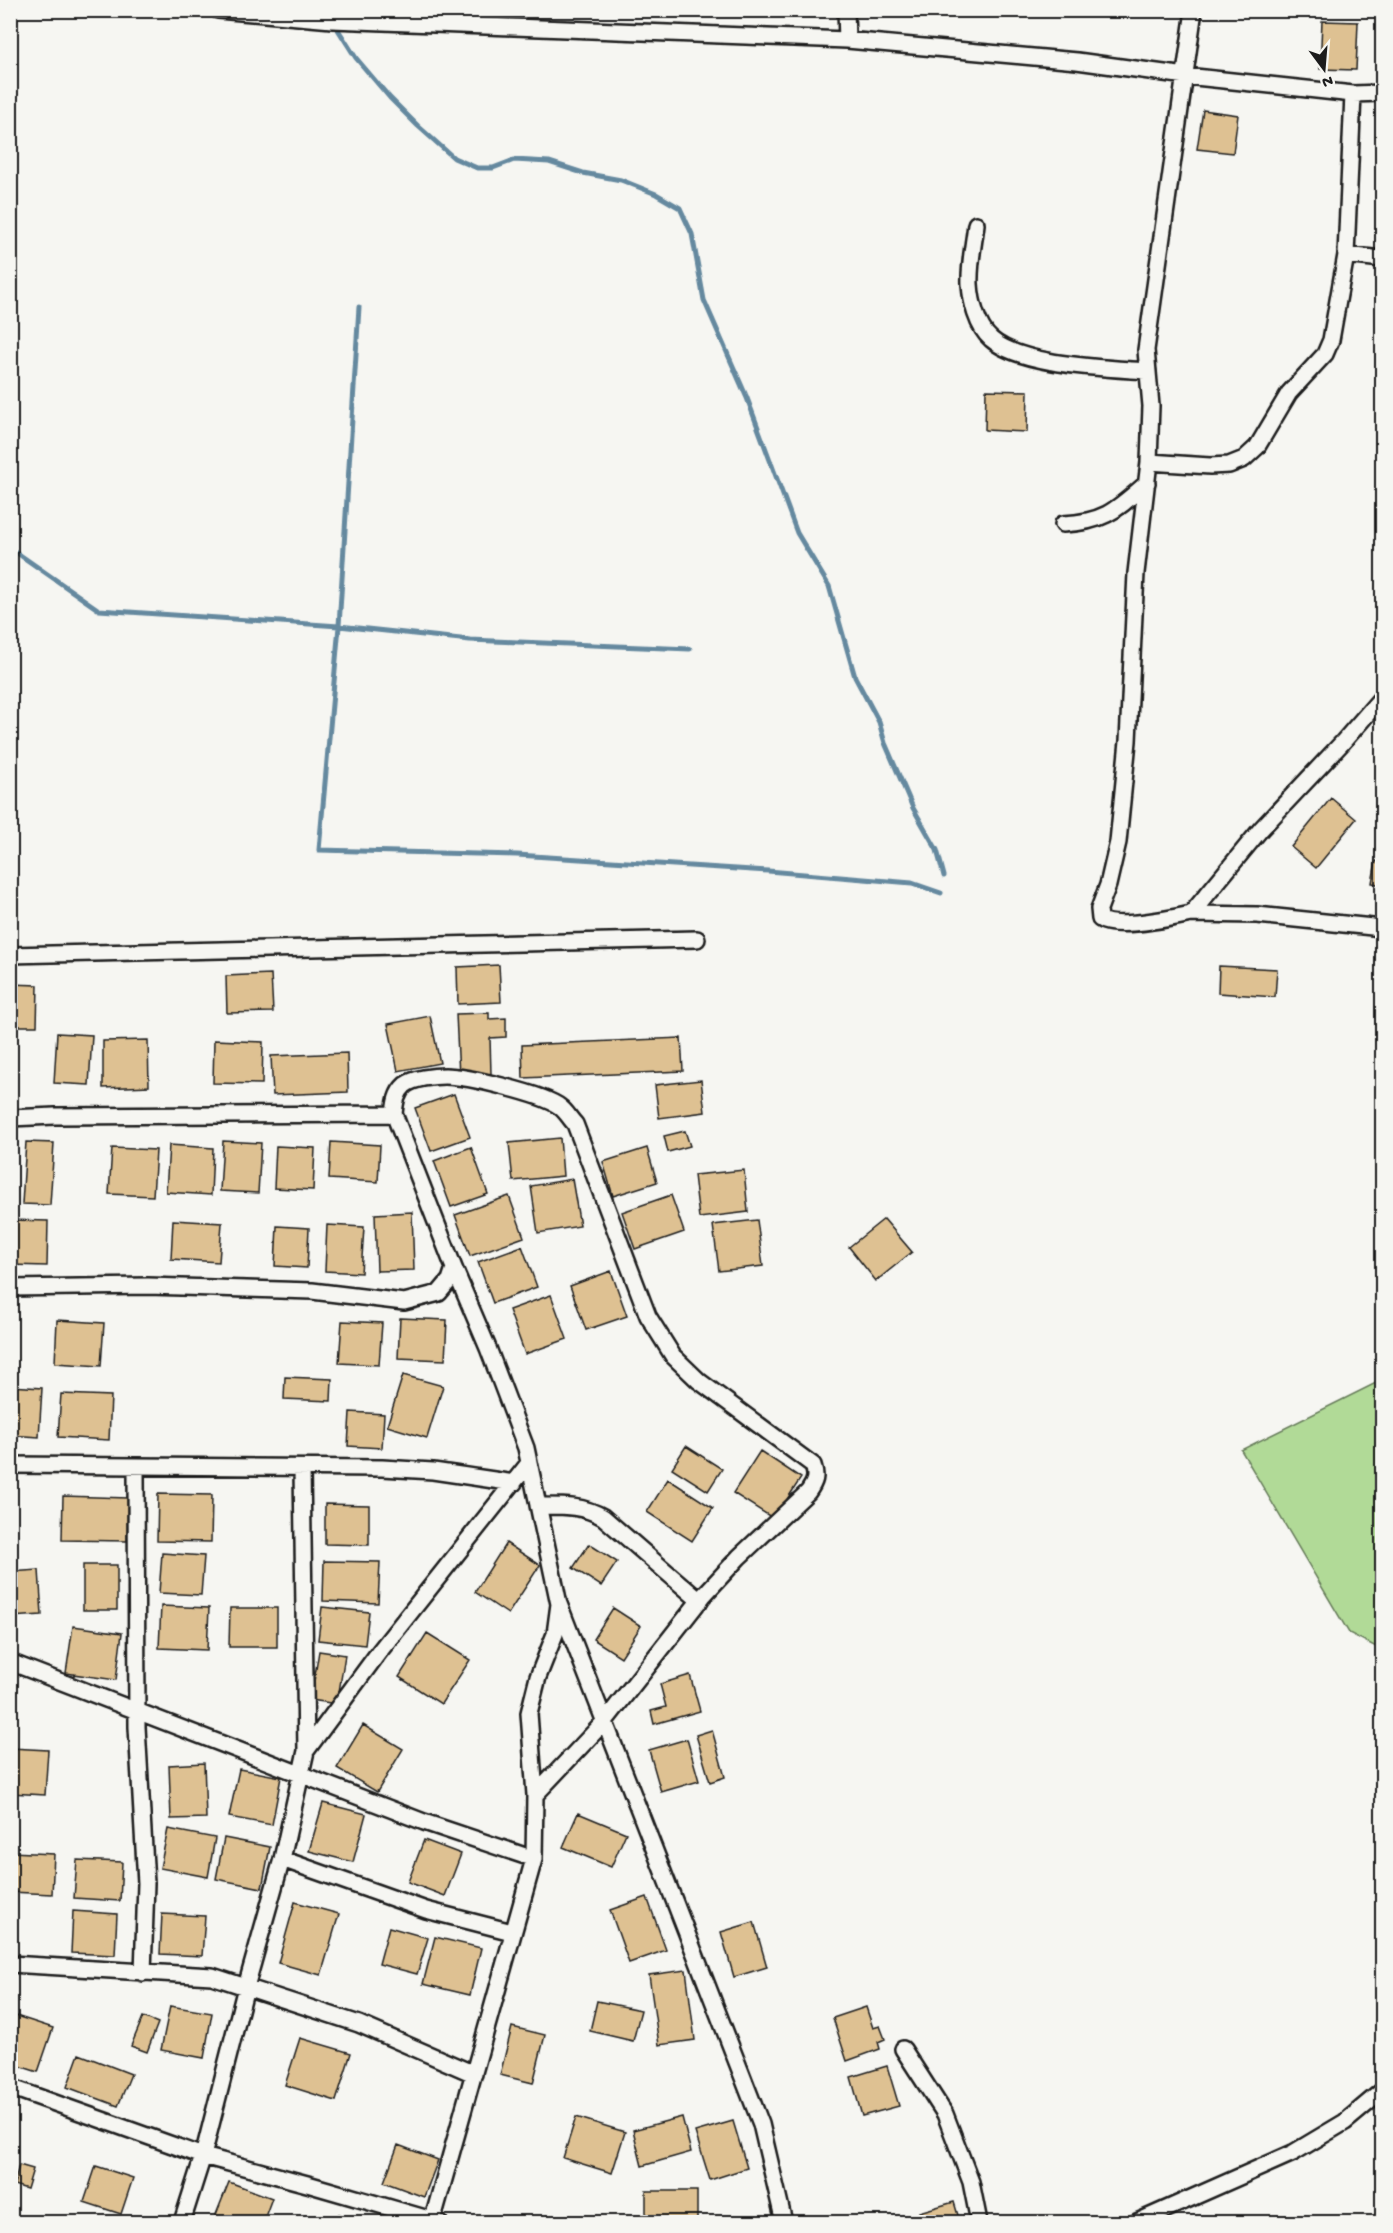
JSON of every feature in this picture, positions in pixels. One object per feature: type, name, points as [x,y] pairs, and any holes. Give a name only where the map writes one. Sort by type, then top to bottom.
[{"type":"street","points":[[218,10],[332,20],[847,40],[1077,61],[1186,76],[1353,94],[1383,93]]},
{"type":"street","points":[[846,10],[847,40]]},
{"type":"street","points":[[1194,10],[1146,350],[1151,406],[1149,462],[1136,573],[1128,741],[1118,842],[1114,864],[1098,915],[1103,921],[1120,923],[1161,920],[1191,914],[1257,915],[1383,928]]},
{"type":"street","points":[[1149,462],[1210,466],[1229,465],[1244,459],[1257,447],[1289,393],[1325,354],[1331,340],[1346,255],[1353,94]]},
{"type":"street","points":[[976,224],[970,283],[977,317],[989,338],[1008,350],[1053,362],[1148,371]]},
{"type":"street","points":[[1346,255],[1383,259]]},
{"type":"street","points":[[1063,524],[1094,521],[1110,514],[1147,483]]},
{"type":"street","points":[[1191,914],[1261,829],[1383,697]]},
{"type":"street","points":[[10,955],[697,939]]},
{"type":"street","points":[[535,1795],[605,1721],[699,1601],[739,1557],[808,1492],[816,1473],[813,1465],[699,1381],[673,1356],[648,1316],[575,1124],[560,1107],[539,1096],[447,1076],[416,1080],[405,1085],[396,1098],[394,1114],[512,1409],[529,1463],[559,1604],[605,1721],[761,2124],[784,2223]]},
{"type":"street","points":[[10,1118],[394,1114]]},
{"type":"street","points":[[10,1288],[148,1286],[312,1291],[404,1302],[439,1293],[450,1280],[454,1268]]},
{"type":"street","points":[[182,2223],[203,2156],[246,1987],[282,1859],[293,1816],[299,1773],[306,1752],[379,1652],[529,1463]]},
{"type":"street","points":[[10,1465],[413,1470],[514,1483]]},
{"type":"street","points":[[136,1467],[137,1711],[146,1883],[143,1973]]},
{"type":"street","points":[[302,1468],[306,1752]]},
{"type":"street","points":[[538,1506],[574,1506],[588,1509],[603,1517],[699,1601]]},
{"type":"street","points":[[10,2086],[203,2156],[434,2222],[440,2187],[534,1859],[535,1795],[529,1713],[538,1677],[555,1634],[559,1604]]},
{"type":"street","points":[[10,1662],[424,1822],[534,1859]]},
{"type":"street","points":[[282,1859],[426,1910],[512,1932]]},
{"type":"street","points":[[10,1964],[212,1976],[359,2024],[474,2074]]},
{"type":"street","points":[[903,2049],[945,2114],[971,2182],[979,2223]]},
{"type":"street","points":[[1137,2223],[1293,2153],[1345,2122],[1383,2091]]},
{"type":"green space","points":[[1382,1380],[1382,1650],[1349,1633],[1241,1450]]},
{"type":"building","points":[[1322,21],[1358,22],[1356,70],[1320,69]]},
{"type":"building","points":[[1203,110],[1238,115],[1233,153],[1197,149]]},
{"type":"building","points":[[986,390],[1028,391],[1027,432],[985,430]]},
{"type":"building","points":[[1331,798],[1356,819],[1316,868],[1291,847]]},
{"type":"building","points":[[1376,861],[1382,862],[1382,885],[1372,883]]},
{"type":"building","points":[[499,965],[501,1002],[458,1004],[457,967]]},
{"type":"building","points":[[1219,966],[1277,969],[1275,997],[1218,993]]},
{"type":"building","points":[[271,974],[273,1012],[227,1013],[226,976]]},
{"type":"building","points":[[10,984],[38,985],[37,1026],[10,1026]]},
{"type":"building","points":[[489,1013],[489,1019],[506,1018],[506,1037],[490,1038],[491,1074],[459,1076],[456,1014]]},
{"type":"building","points":[[430,1016],[440,1063],[398,1071],[388,1024]]},
{"type":"building","points":[[57,1033],[92,1035],[89,1085],[54,1083]]},
{"type":"building","points":[[681,1038],[683,1071],[523,1078],[522,1045]]},
{"type":"building","points":[[148,1040],[149,1086],[103,1088],[103,1041]]},
{"type":"building","points":[[214,1040],[263,1042],[262,1084],[213,1083]]},
{"type":"building","points":[[347,1053],[348,1092],[273,1095],[271,1056]]},
{"type":"building","points":[[701,1080],[705,1112],[659,1118],[655,1085]]},
{"type":"building","points":[[454,1094],[470,1137],[431,1151],[415,1108]]},
{"type":"building","points":[[685,1131],[690,1146],[668,1152],[664,1136]]},
{"type":"building","points":[[560,1138],[563,1176],[513,1181],[509,1143]]},
{"type":"building","points":[[223,1141],[261,1143],[258,1193],[220,1191]]},
{"type":"building","points":[[26,1142],[54,1143],[50,1205],[22,1204]]},
{"type":"building","points":[[331,1142],[380,1145],[378,1182],[329,1179]]},
{"type":"building","points":[[169,1145],[213,1148],[211,1195],[166,1192]]},
{"type":"building","points":[[276,1146],[315,1148],[313,1190],[274,1188]]},
{"type":"building","points":[[471,1147],[488,1194],[451,1207],[434,1161]]},
{"type":"building","points":[[112,1148],[156,1150],[153,1196],[109,1194]]},
{"type":"building","points":[[647,1148],[657,1182],[613,1196],[603,1162]]},
{"type":"building","points":[[744,1170],[748,1212],[699,1218],[694,1175]]},
{"type":"building","points":[[572,1179],[580,1226],[538,1233],[531,1186]]},
{"type":"building","points":[[671,1195],[684,1232],[635,1249],[622,1212]]},
{"type":"building","points":[[509,1196],[524,1237],[470,1256],[455,1215]]},
{"type":"building","points":[[412,1212],[414,1270],[377,1271],[375,1214]]},
{"type":"building","points":[[884,1219],[912,1252],[876,1281],[849,1247]]},
{"type":"building","points":[[10,1220],[48,1221],[47,1266],[10,1265]]},
{"type":"building","points":[[173,1220],[222,1223],[219,1262],[171,1259]]},
{"type":"building","points":[[757,1220],[763,1266],[719,1271],[713,1225]]},
{"type":"building","points":[[327,1225],[364,1227],[361,1273],[325,1271]]},
{"type":"building","points":[[277,1226],[309,1228],[307,1268],[275,1266]]},
{"type":"building","points":[[522,1246],[537,1287],[493,1303],[478,1262]]},
{"type":"building","points":[[611,1271],[627,1316],[586,1330],[570,1286]]},
{"type":"building","points":[[551,1295],[567,1339],[525,1354],[509,1310]]},
{"type":"building","points":[[400,1318],[447,1320],[445,1360],[398,1358]]},
{"type":"building","points":[[57,1320],[104,1323],[101,1366],[55,1363]]},
{"type":"building","points":[[342,1321],[382,1323],[379,1365],[339,1363]]},
{"type":"building","points":[[403,1375],[443,1386],[427,1438],[387,1426]]},
{"type":"building","points":[[285,1377],[332,1379],[331,1401],[284,1399]]},
{"type":"building","points":[[10,1386],[42,1388],[39,1437],[10,1435]]},
{"type":"building","points":[[61,1394],[111,1396],[109,1440],[58,1437]]},
{"type":"building","points":[[350,1412],[384,1414],[382,1448],[348,1446]]},
{"type":"building","points":[[686,1446],[722,1469],[708,1491],[672,1468]]},
{"type":"building","points":[[760,1451],[801,1478],[774,1519],[733,1493]]},
{"type":"building","points":[[668,1479],[713,1508],[692,1541],[647,1512]]},
{"type":"building","points":[[158,1494],[212,1495],[211,1542],[157,1541]]},
{"type":"building","points":[[63,1496],[128,1498],[127,1541],[62,1540]]},
{"type":"building","points":[[325,1504],[369,1505],[369,1545],[325,1544]]},
{"type":"building","points":[[506,1543],[540,1565],[508,1614],[475,1592]]},
{"type":"building","points":[[589,1544],[617,1562],[601,1586],[573,1568]]},
{"type":"building","points":[[162,1553],[204,1556],[201,1595],[159,1593]]},
{"type":"building","points":[[324,1561],[380,1562],[378,1603],[323,1601]]},
{"type":"building","points":[[83,1565],[117,1565],[117,1610],[83,1610]]},
{"type":"building","points":[[39,1570],[42,1615],[10,1617],[10,1572]]},
{"type":"building","points":[[161,1606],[209,1608],[207,1650],[159,1648]]},
{"type":"building","points":[[322,1607],[369,1612],[365,1645],[318,1640]]},
{"type":"building","points":[[230,1608],[277,1608],[277,1647],[229,1647]]},
{"type":"building","points":[[613,1608],[641,1626],[621,1657],[593,1639]]},
{"type":"building","points":[[73,1626],[122,1633],[116,1680],[66,1673]]},
{"type":"building","points":[[427,1633],[470,1660],[441,1704],[399,1677]]},
{"type":"building","points":[[319,1651],[345,1655],[337,1704],[311,1700]]},
{"type":"building","points":[[690,1675],[700,1711],[654,1724],[651,1711],[666,1707],[660,1684]]},
{"type":"building","points":[[363,1725],[403,1749],[377,1792],[337,1768]]},
{"type":"building","points":[[712,1730],[725,1777],[710,1782],[696,1735]]},
{"type":"building","points":[[687,1739],[699,1781],[661,1792],[649,1750]]},
{"type":"building","points":[[10,1748],[48,1750],[45,1795],[10,1793]]},
{"type":"building","points":[[204,1763],[206,1818],[171,1819],[169,1765]]},
{"type":"building","points":[[239,1769],[281,1777],[272,1825],[229,1817]]},
{"type":"building","points":[[323,1803],[366,1814],[353,1862],[309,1851]]},
{"type":"building","points":[[578,1813],[626,1833],[611,1867],[563,1847]]},
{"type":"building","points":[[168,1829],[215,1838],[208,1877],[160,1868]]},
{"type":"building","points":[[224,1838],[270,1847],[262,1888],[216,1879]]},
{"type":"building","points":[[424,1840],[461,1854],[445,1896],[408,1882]]},
{"type":"building","points":[[10,1852],[54,1854],[52,1894],[10,1892]]},
{"type":"building","points":[[77,1860],[122,1862],[120,1901],[74,1898]]},
{"type":"building","points":[[647,1897],[666,1950],[629,1963],[610,1910]]},
{"type":"building","points":[[295,1902],[339,1914],[321,1975],[278,1963]]},
{"type":"building","points":[[73,1911],[117,1914],[115,1955],[71,1953]]},
{"type":"building","points":[[162,1914],[205,1916],[202,1956],[160,1954]]},
{"type":"building","points":[[754,1922],[767,1967],[734,1977],[721,1932]]},
{"type":"building","points":[[389,1927],[428,1938],[417,1974],[379,1964]]},
{"type":"building","points":[[435,1937],[481,1948],[470,1995],[423,1984]]},
{"type":"building","points":[[686,1970],[695,2040],[659,2045],[649,1975]]},
{"type":"building","points":[[597,2001],[641,2010],[633,2041],[590,2031]]},
{"type":"building","points":[[170,2006],[212,2013],[204,2058],[161,2050]]},
{"type":"building","points":[[866,2007],[873,2028],[880,2026],[885,2039],[878,2042],[880,2049],[847,2061],[833,2018]]},
{"type":"building","points":[[10,2014],[53,2028],[38,2072],[10,2063]]},
{"type":"building","points":[[143,2017],[158,2023],[147,2052],[131,2046]]},
{"type":"building","points":[[512,2027],[545,2035],[533,2083],[500,2075]]},
{"type":"building","points":[[300,2038],[351,2053],[336,2101],[285,2085]]},
{"type":"building","points":[[79,2054],[131,2074],[118,2106],[67,2087]]},
{"type":"building","points":[[887,2066],[899,2106],[862,2116],[851,2077]]},
{"type":"building","points":[[576,2117],[625,2132],[612,2173],[563,2158]]},
{"type":"building","points":[[682,2117],[691,2152],[642,2166],[633,2130]]},
{"type":"building","points":[[733,2121],[747,2168],[710,2180],[695,2132]]},
{"type":"building","points":[[398,2145],[438,2160],[424,2197],[384,2182]]},
{"type":"building","points":[[19,2165],[33,2169],[27,2189],[14,2185]]},
{"type":"building","points":[[96,2166],[133,2178],[121,2214],[84,2202]]},
{"type":"building","points":[[229,2182],[272,2198],[263,2222],[213,2222]]},
{"type":"building","points":[[646,2191],[697,2191],[697,2222],[646,2222]]},
{"type":"building","points":[[954,2202],[960,2222],[922,2222],[919,2212]]},
{"type":"building","points":[[339,2214],[360,2222],[336,2222]]},
{"type":"waterway","points":[[329,10],[332,20],[356,58],[390,98],[454,158],[477,168],[493,168],[514,160],[549,162],[583,173],[621,180],[656,194],[680,208],[692,234],[704,300],[747,398],[797,533],[829,586],[855,677],[879,722],[885,743],[913,808],[937,850],[944,876]]},
{"type":"waterway","points":[[359,307],[339,626],[319,850],[517,855],[768,871],[912,883],[941,893]]},
{"type":"waterway","points":[[10,548],[99,610],[339,626],[470,640],[690,649]]}]
